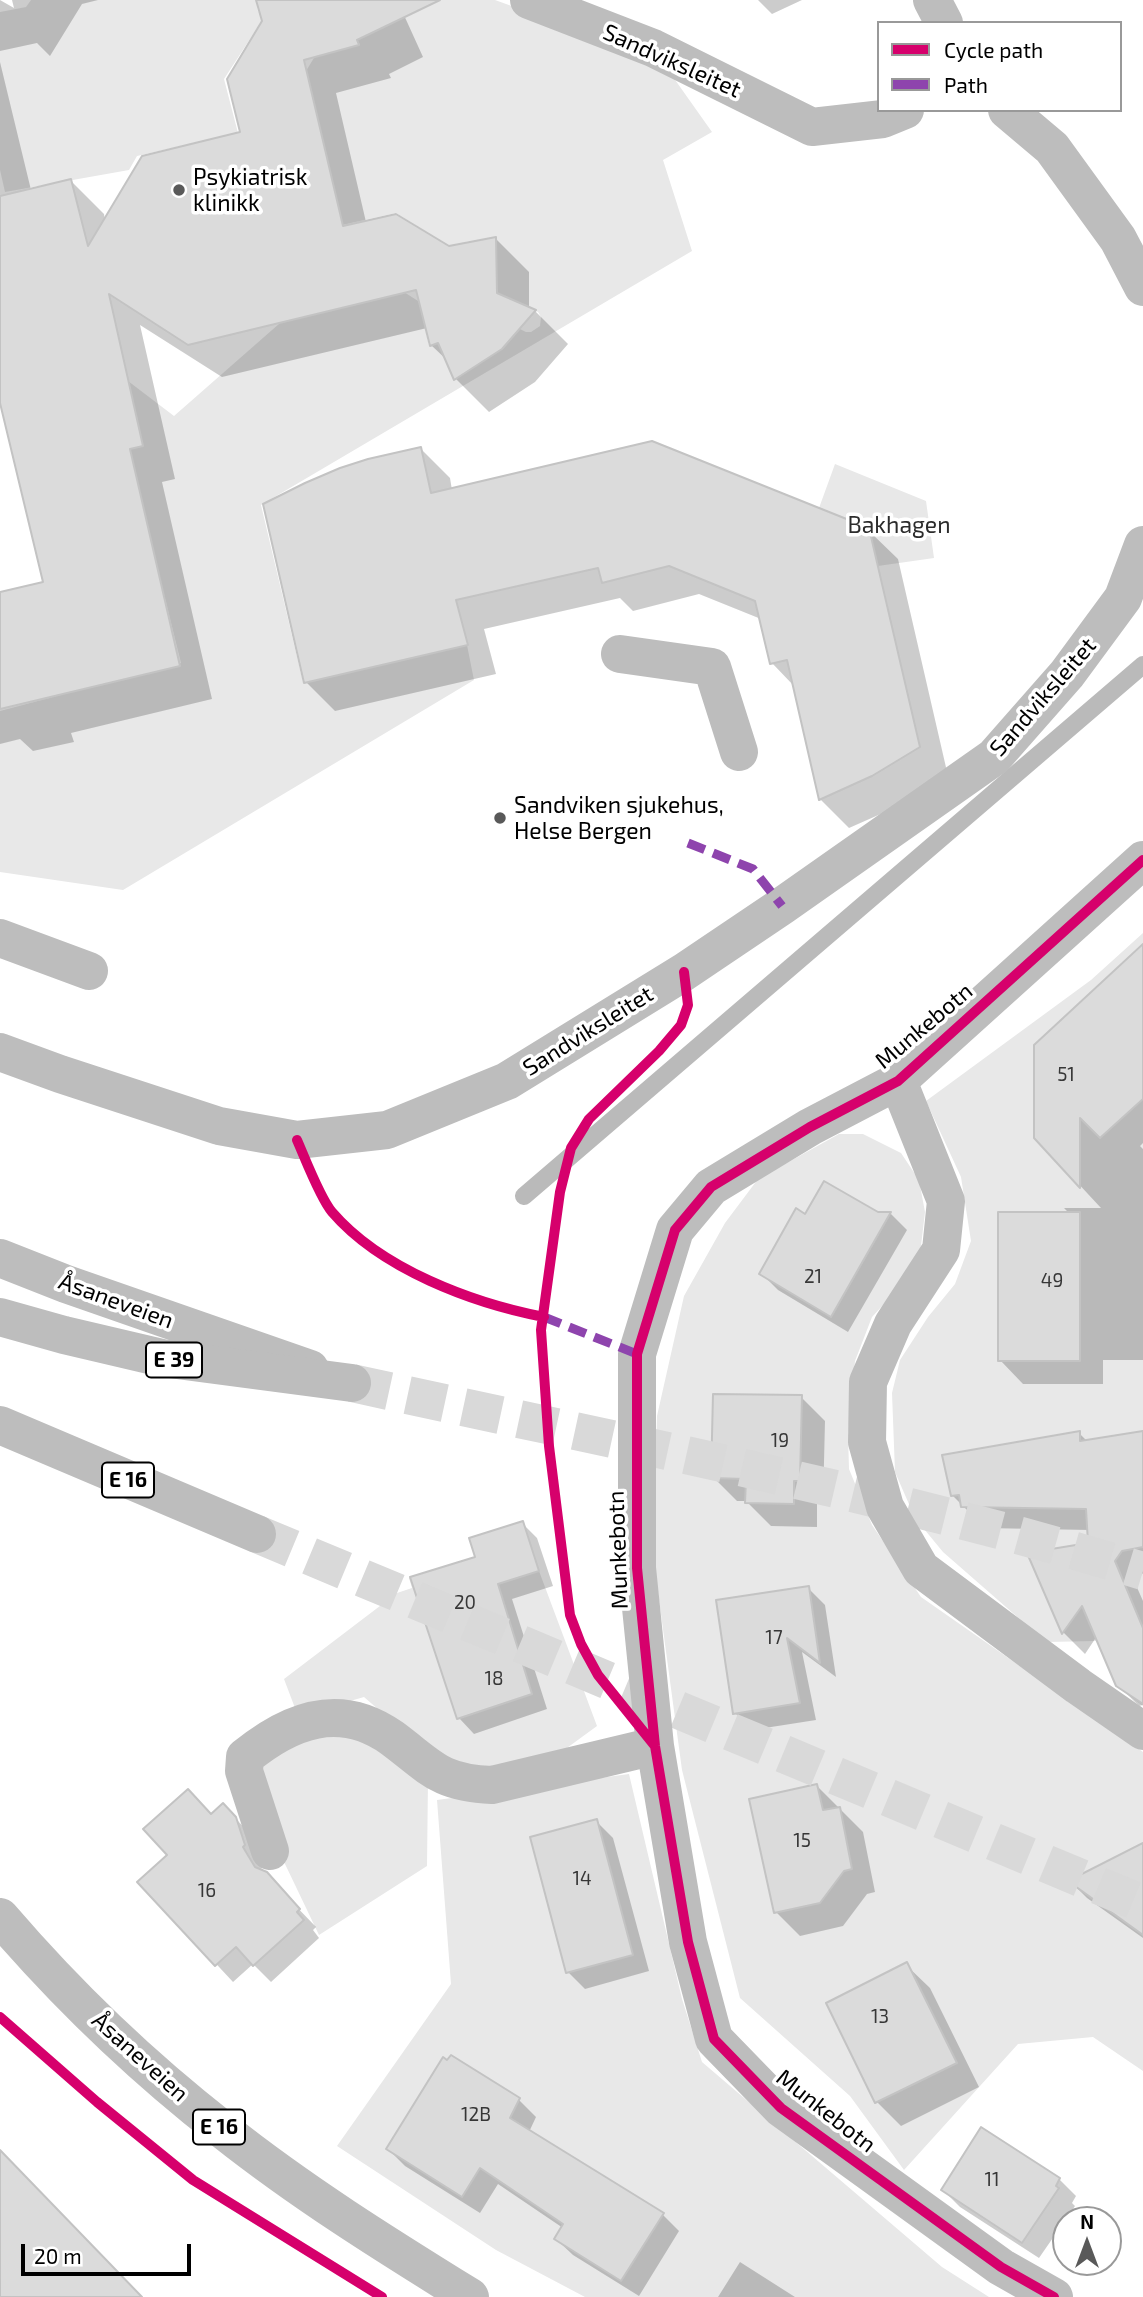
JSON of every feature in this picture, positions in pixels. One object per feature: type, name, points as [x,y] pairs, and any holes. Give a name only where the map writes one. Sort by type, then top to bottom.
[{"type":"main road","name":"Sandviksleitet","points":[[529,0],[653,48],[812,127],[883,119],[900,112]]},
{"type":"main road","points":[[932,0],[943,21]]},
{"type":"main road","points":[[1009,112],[1052,148],[1118,239],[1143,287]]},
{"type":"main road","name":"Sandviksleitet","points":[[0,1052],[219,1126],[297,1140],[387,1130],[507,1081],[738,935],[994,757],[1067,674],[1123,598],[1143,545]]},
{"type":"main road","points":[[620,653],[712,667],[739,752]]},
{"type":"main road","name":"Munkebotn","points":[[1054,2297],[1001,2267],[781,2108],[714,2039],[688,1942],[655,1746],[637,1568],[637,1354],[675,1230],[711,1187],[810,1126],[898,1081],[1143,860]]},
{"type":"main road","points":[[0,937],[89,971]]},
{"type":"main road","name":"Munkebotn","points":[[898,1081],[946,1201],[942,1250],[893,1324],[868,1382],[867,1442],[885,1507],[921,1569],[1143,1731]]},
{"type":"main road","name":"Åsaneveien","points":[[0,1258],[66,1284],[352,1383],[162,1358],[0,1317]]},
{"type":"main road","name":"E 16","points":[[0,1425],[257,1534]]},
{"type":"main road","points":[[270,1851],[244,1772],[245,1757],[268,1738],[313,1719],[346,1718],[369,1725],[436,1772],[466,1784],[492,1785],[655,1746]]},
{"type":"main road","name":"Åsaneveien","points":[[0,1917],[40,1964],[124,2046],[223,2130],[363,2230],[470,2297]]},
{"type":"green space","points":[[31,0],[256,0],[258,11],[265,16],[224,79],[238,133],[137,156],[129,170],[5,192],[0,170],[0,12],[26,7]]},
{"type":"green space","points":[[329,0],[495,0],[661,60],[712,132],[663,160],[692,251],[261,505],[303,682],[467,645],[474,680],[123,890],[0,872],[0,711],[181,663],[107,365],[174,416],[280,323],[374,300],[385,280],[426,306],[422,314],[429,346],[459,332],[516,327],[531,332],[540,326],[541,317],[538,312],[491,291],[495,238],[465,242],[460,253],[396,213],[342,225],[295,89],[320,48],[328,52],[360,45],[352,29]]},
{"type":"green space","name":"Bakhagen","points":[[835,464],[926,501],[934,558],[878,566],[869,528],[819,508]]},
{"type":"green space","points":[[1143,933],[1143,1706],[1116,1686],[1097,1641],[1046,1642],[943,1552],[915,1518],[895,1472],[892,1393],[900,1360],[928,1317],[955,1284],[971,1241],[961,1177],[926,1101],[1091,980]]},
{"type":"green space","points":[[839,1134],[863,1134],[901,1153],[919,1180],[925,1212],[921,1246],[909,1277],[872,1317],[855,1361],[848,1434],[849,1469],[872,1525],[921,1597],[1143,1752],[1143,2071],[1093,2037],[1018,2044],[904,2170],[850,2096],[740,1998],[682,1770],[653,1555],[657,1416],[684,1296],[725,1223],[758,1179]]},
{"type":"green space","points":[[523,1521],[597,1726],[560,1753],[483,1773],[425,1750],[364,1697],[298,1716],[284,1679],[397,1593],[412,1588],[409,1578],[475,1557],[469,1538]]},
{"type":"green space","points":[[311,1733],[353,1733],[428,1779],[427,1866],[319,1935],[285,1864],[261,1760]]},
{"type":"green space","points":[[629,1774],[682,1999],[702,2062],[942,2267],[989,2297],[585,2297],[496,2250],[337,2146],[451,1984],[437,1800]]},
{"type":"building","points":[[256,0],[440,0],[357,40],[359,45],[304,60],[343,226],[396,214],[449,246],[496,237],[497,293],[536,310],[502,349],[454,380],[438,343],[430,346],[416,290],[188,345],[109,294],[143,446],[130,449],[180,666],[0,709],[0,592],[43,582],[0,403],[0,196],[71,179],[88,246],[142,156],[240,132],[227,79],[262,21]]},
{"type":"building","points":[[652,441],[869,528],[920,747],[872,776],[819,800],[787,660],[770,664],[755,601],[669,566],[602,583],[598,568],[456,600],[468,645],[304,683],[263,504],[340,468],[421,447],[431,493]]},
{"type":"building","points":[[1143,944],[1143,1099],[1100,1138],[1080,1118],[1080,1188],[1034,1138],[1034,1045]]},
{"type":"building","points":[[824,1181],[878,1212],[891,1212],[831,1317],[759,1274],[796,1208],[805,1214]]},
{"type":"building","points":[[998,1212],[1080,1212],[1080,1361],[998,1361]]},
{"type":"building","points":[[713,1394],[802,1395],[800,1481],[794,1481],[794,1504],[745,1503],[746,1479],[711,1478]]},
{"type":"building","points":[[1080,1431],[1080,1441],[1143,1431],[1143,1547],[1122,1551],[1115,1561],[1143,1628],[1143,1704],[1116,1686],[1082,1606],[1062,1634],[1027,1553],[1088,1543],[1086,1509],[961,1507],[959,1495],[951,1496],[942,1455]]},
{"type":"building","points":[[523,1521],[539,1571],[498,1584],[532,1694],[457,1719],[410,1577],[475,1557],[469,1538]]},
{"type":"building","points":[[809,1586],[820,1663],[787,1638],[800,1703],[733,1714],[716,1600]]},
{"type":"building","points":[[817,1784],[823,1810],[840,1807],[852,1869],[844,1871],[820,1903],[774,1913],[749,1799]]},
{"type":"building","points":[[188,1789],[211,1814],[223,1803],[236,1817],[245,1845],[243,1847],[255,1867],[267,1872],[300,1909],[297,1912],[304,1920],[253,1966],[236,1947],[215,1966],[137,1882],[167,1855],[143,1829]]},
{"type":"building","points":[[597,1819],[633,1955],[566,1973],[530,1837]]},
{"type":"building","points":[[1143,1843],[1143,1935],[1068,1881]]},
{"type":"building","points":[[907,1962],[957,2063],[875,2103],[826,2003]]},
{"type":"building","points":[[451,2055],[520,2098],[510,2118],[664,2213],[621,2281],[554,2239],[563,2224],[480,2168],[462,2197],[386,2149],[443,2057],[447,2060]]},
{"type":"building","points":[[981,2127],[1060,2178],[1056,2186],[1059,2188],[1022,2243],[941,2190]]},
{"type":"building","points":[[0,2150],[142,2297],[0,2297]]},
{"type":"waterway","points":[[524,1196],[1143,665]]},
{"type":"tunnel","points":[[352,1383],[848,1492],[947,1516],[1143,1571]]},
{"type":"tunnel","points":[[257,1534],[1143,1904]]},
{"type":"marked path","points":[[688,843],[753,869],[782,906]]},
{"type":"marked path","points":[[544,1317],[637,1354]]},
{"type":"cycle path","points":[[1054,2297],[1001,2267],[781,2108],[714,2039],[688,1942],[655,1746],[637,1568],[637,1354],[675,1230],[711,1187],[810,1127],[898,1081],[1143,860]]},
{"type":"cycle path","points":[[655,1746],[598,1675],[581,1644],[570,1615],[549,1446],[541,1330],[560,1192],[571,1148],[589,1119],[659,1051],[681,1025],[688,1005],[684,972]]},
{"type":"cycle path","points":[[297,1140],[327,1206],[352,1232],[376,1250],[402,1267],[458,1293],[544,1317]]},
{"type":"cycle path","points":[[0,2017],[97,2102],[193,2180],[382,2297]]},
{"type":"place","name":"Psykiatrisk klinikk","points":[[179,190]]},
{"type":"place","name":"Sandviken sjukehus, Helse Bergen","points":[[500,818]]}]
